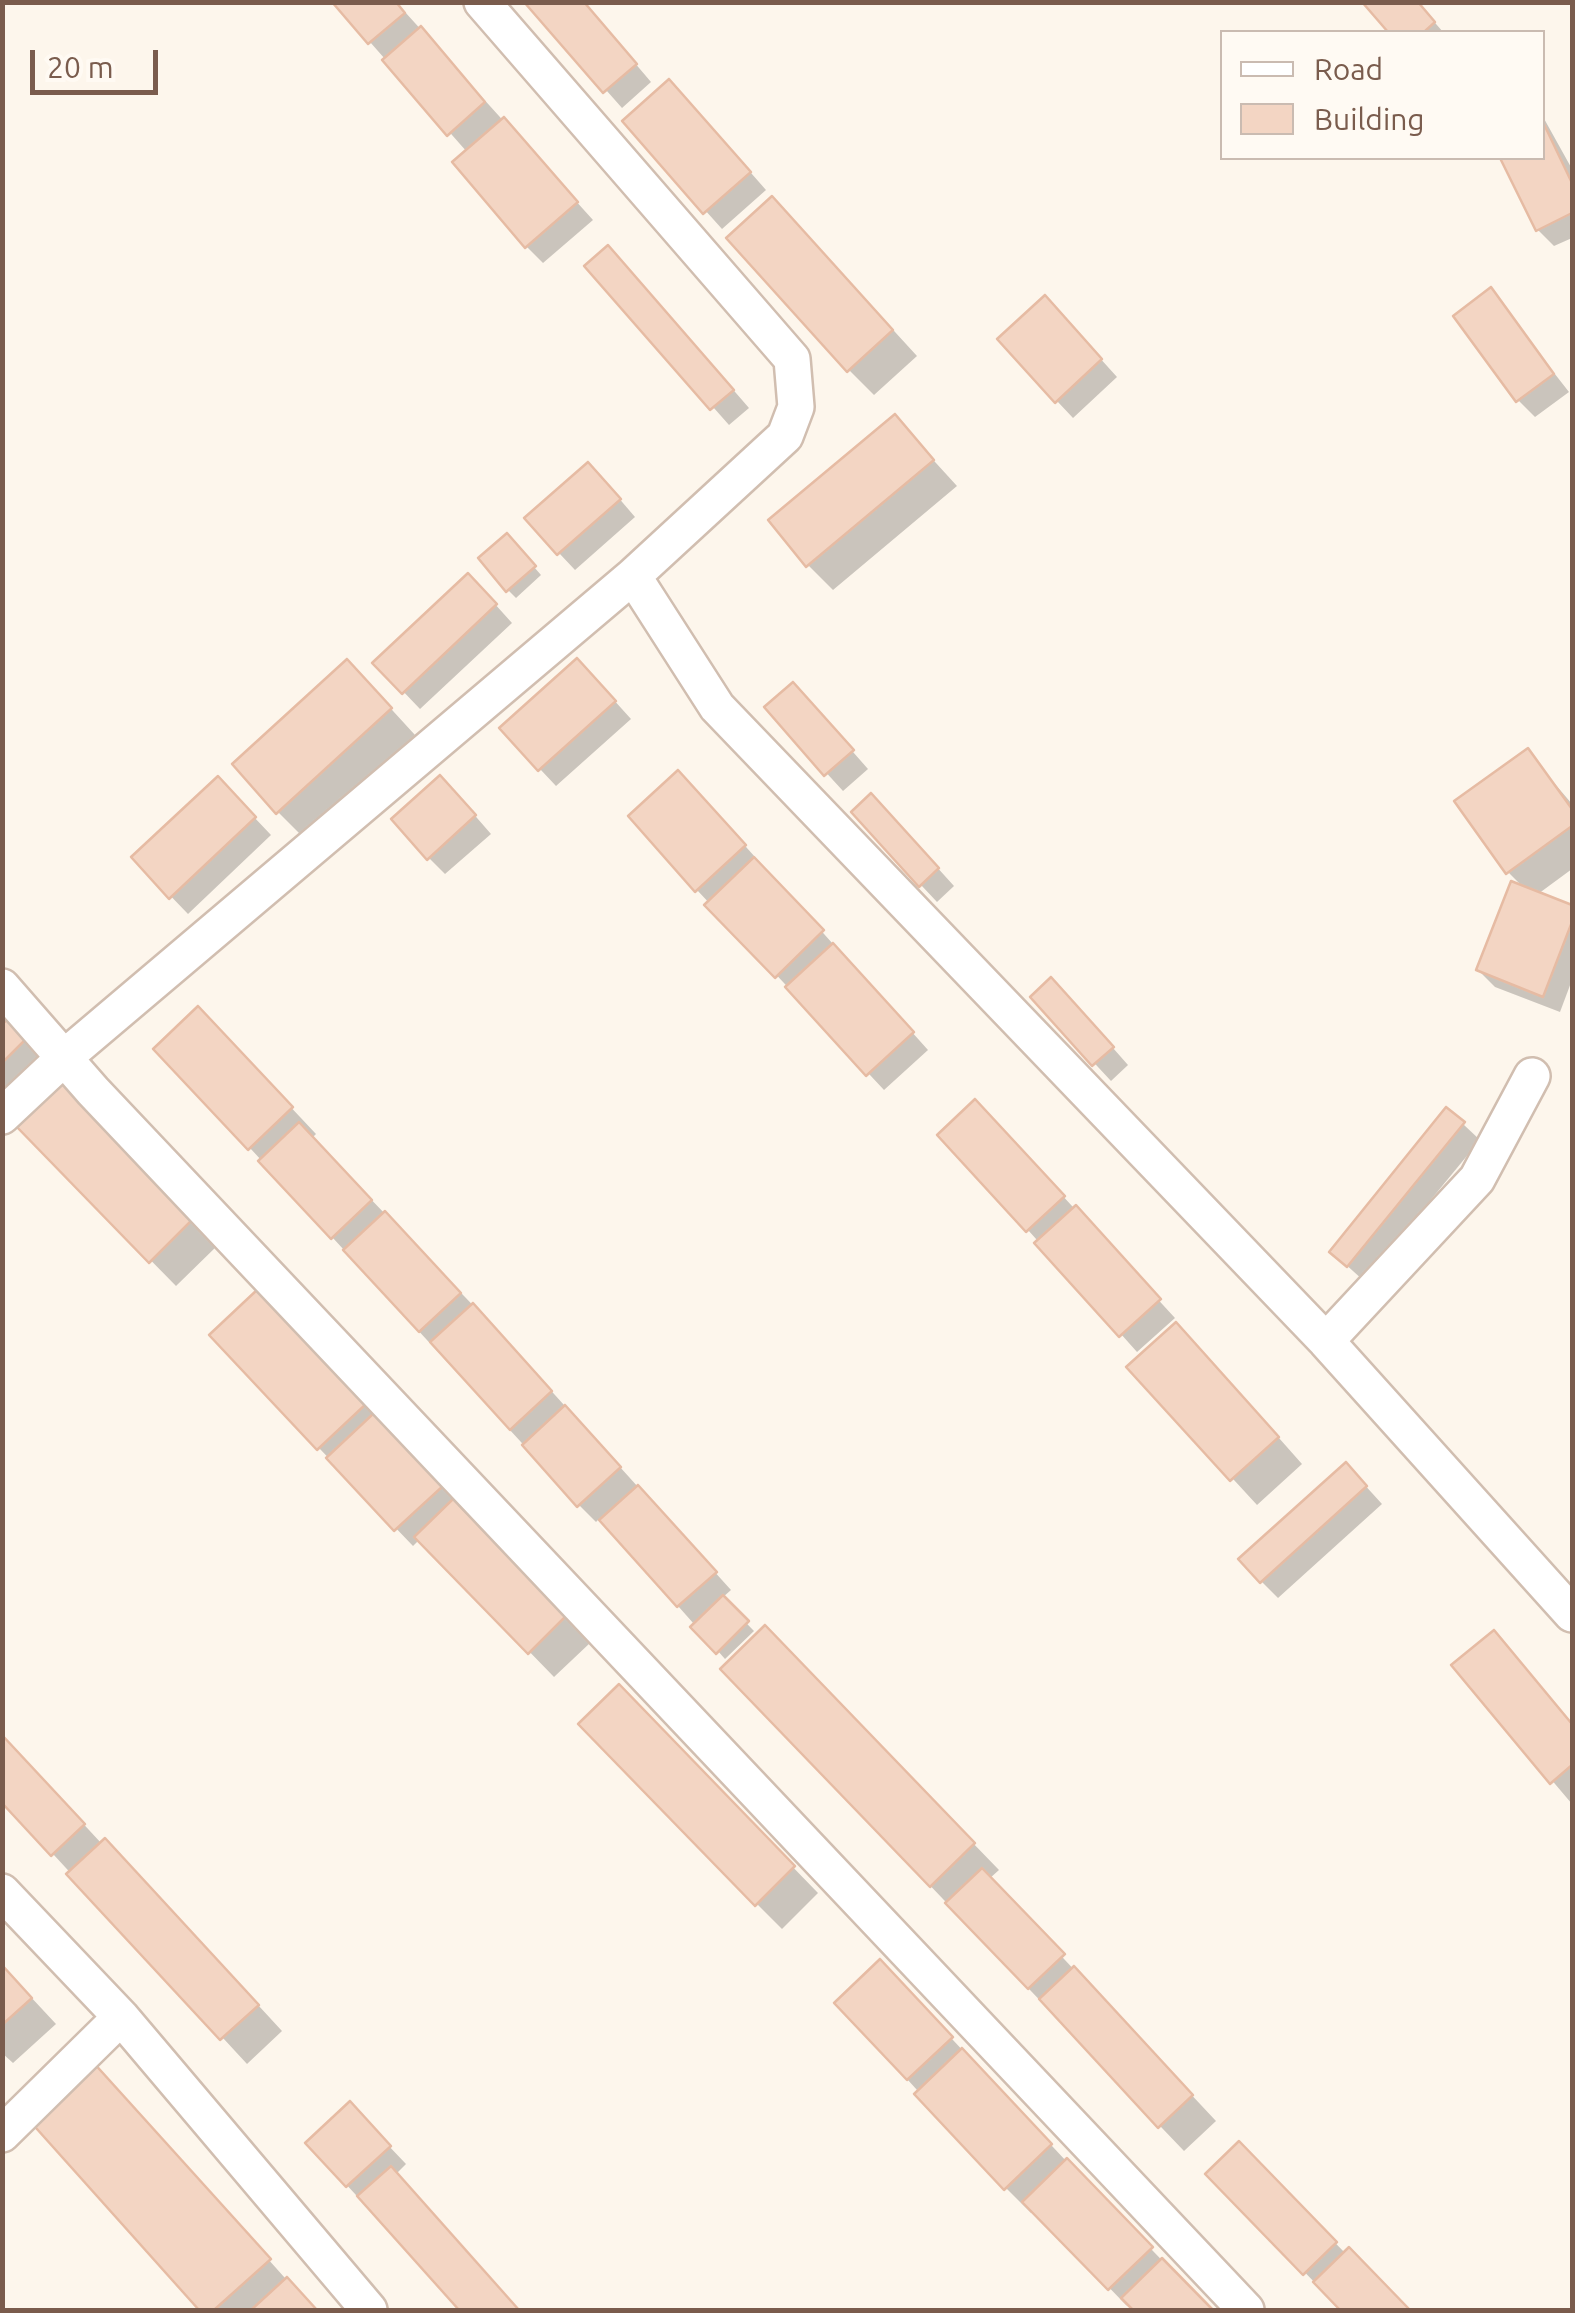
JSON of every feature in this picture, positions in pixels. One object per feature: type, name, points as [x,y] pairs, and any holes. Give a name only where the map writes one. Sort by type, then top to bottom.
[{"type":"street","points":[[2,1116],[66,1056],[632,576],[786,436],[796,407],[792,359],[482,2]]},
{"type":"street","points":[[632,576],[717,707],[1326,1341],[1572,1614]]},
{"type":"street","points":[[2,987],[94,1091],[1246,2310]]},
{"type":"street","points":[[1326,1341],[1478,1179],[1532,1076]]},
{"type":"street","points":[[2,1892],[122,2017],[369,2310]]},
{"type":"street","points":[[2,2134],[122,2017]]},
{"type":"building","points":[[332,2],[396,2],[405,13],[368,44]]},
{"type":"building","points":[[524,2],[584,2],[637,64],[603,93]]},
{"type":"building","points":[[1362,2],[1418,2],[1435,22],[1426,30],[1386,30]]},
{"type":"building","points":[[421,26],[485,102],[447,136],[382,60]]},
{"type":"building","points":[[669,79],[751,172],[703,214],[622,121]]},
{"type":"building","points":[[504,117],[578,202],[525,248],[452,162]]},
{"type":"building","points":[[1545,126],[1572,183],[1572,213],[1536,231],[1501,160],[1545,160]]},
{"type":"building","points":[[772,196],[893,330],[847,372],[726,238]]},
{"type":"building","points":[[608,245],[734,390],[710,410],[584,266]]},
{"type":"building","points":[[1491,287],[1554,374],[1516,402],[1453,316]]},
{"type":"building","points":[[1045,295],[1102,359],[1055,403],[997,339]]},
{"type":"building","points":[[895,414],[934,460],[806,567],[768,520]]},
{"type":"building","points":[[588,462],[621,499],[557,555],[524,518]]},
{"type":"building","points":[[507,533],[536,566],[506,592],[478,558]]},
{"type":"building","points":[[468,573],[497,604],[402,694],[372,663]]},
{"type":"building","points":[[577,658],[616,701],[538,771],[499,728]]},
{"type":"building","points":[[347,659],[392,708],[276,814],[232,764]]},
{"type":"building","points":[[793,682],[854,750],[824,776],[764,707]]},
{"type":"building","points":[[1528,748],[1572,809],[1572,826],[1506,874],[1454,801]]},
{"type":"building","points":[[678,770],[746,845],[695,892],[628,816]]},
{"type":"building","points":[[440,775],[476,815],[427,860],[391,819]]},
{"type":"building","points":[[218,776],[256,817],[169,899],[131,857]]},
{"type":"building","points":[[871,793],[939,868],[919,887],[851,812]]},
{"type":"building","points":[[754,857],[824,930],[775,978],[704,905]]},
{"type":"building","points":[[1511,881],[1572,905],[1572,922],[1543,997],[1476,970]]},
{"type":"building","points":[[833,943],[914,1032],[866,1076],[785,987]]},
{"type":"building","points":[[1051,977],[1114,1047],[1092,1066],[1030,997]]},
{"type":"building","points":[[198,1006],[293,1107],[248,1150],[153,1049]]},
{"type":"building","points":[[7,1020],[26,1039],[2,1063],[2,1024]]},
{"type":"building","points":[[58,1079],[194,1218],[149,1263],[13,1123]]},
{"type":"building","points":[[975,1099],[1065,1196],[1026,1232],[937,1135]]},
{"type":"building","points":[[1446,1107],[1465,1122],[1347,1267],[1329,1252]]},
{"type":"building","points":[[299,1122],[372,1200],[331,1239],[258,1161]]},
{"type":"building","points":[[1076,1205],[1161,1299],[1119,1337],[1034,1243]]},
{"type":"building","points":[[385,1211],[461,1293],[419,1332],[343,1250]]},
{"type":"building","points":[[258,1289],[366,1404],[317,1450],[209,1335]]},
{"type":"building","points":[[473,1303],[552,1391],[510,1430],[430,1342]]},
{"type":"building","points":[[1176,1322],[1279,1437],[1230,1481],[1126,1367]]},
{"type":"building","points":[[565,1405],[621,1467],[577,1507],[522,1445]]},
{"type":"building","points":[[374,1413],[443,1486],[394,1531],[326,1458]]},
{"type":"building","points":[[1346,1462],[1367,1486],[1260,1583],[1238,1559]]},
{"type":"building","points":[[638,1485],[717,1572],[677,1607],[599,1520]]},
{"type":"building","points":[[453,1499],[566,1616],[528,1654],[414,1537]]},
{"type":"building","points":[[723,1595],[749,1621],[716,1654],[690,1627]]},
{"type":"building","points":[[765,1625],[975,1843],[930,1887],[720,1669]]},
{"type":"building","points":[[1494,1630],[1572,1724],[1572,1765],[1550,1784],[1451,1665]]},
{"type":"building","points":[[619,1684],[795,1866],[755,1906],[578,1724]]},
{"type":"building","points":[[2,1735],[85,1824],[51,1856],[2,1803]]},
{"type":"building","points":[[105,1838],[259,2005],[220,2040],[66,1874]]},
{"type":"building","points":[[982,1868],[1065,1954],[1028,1989],[945,1903]]},
{"type":"building","points":[[880,1959],[953,2037],[907,2080],[834,2003]]},
{"type":"building","points":[[2,1965],[32,1998],[2,2025]]},
{"type":"building","points":[[1074,1966],[1193,2095],[1158,2128],[1039,1999]]},
{"type":"building","points":[[962,2048],[1052,2144],[1004,2190],[914,2094]]},
{"type":"building","points":[[92,2061],[271,2259],[214,2310],[199,2310],[28,2119]]},
{"type":"building","points":[[350,2101],[391,2146],[346,2187],[305,2143]]},
{"type":"building","points":[[1239,2141],[1337,2242],[1303,2275],[1205,2174]]},
{"type":"building","points":[[1067,2158],[1153,2247],[1108,2290],[1022,2202]]},
{"type":"building","points":[[391,2166],[519,2310],[459,2310],[357,2196]]},
{"type":"building","points":[[1349,2247],[1410,2310],[1340,2310],[1313,2282]]},
{"type":"building","points":[[1162,2258],[1213,2310],[1133,2310],[1121,2298]]},
{"type":"building","points":[[287,2277],[317,2310],[251,2310]]}]
